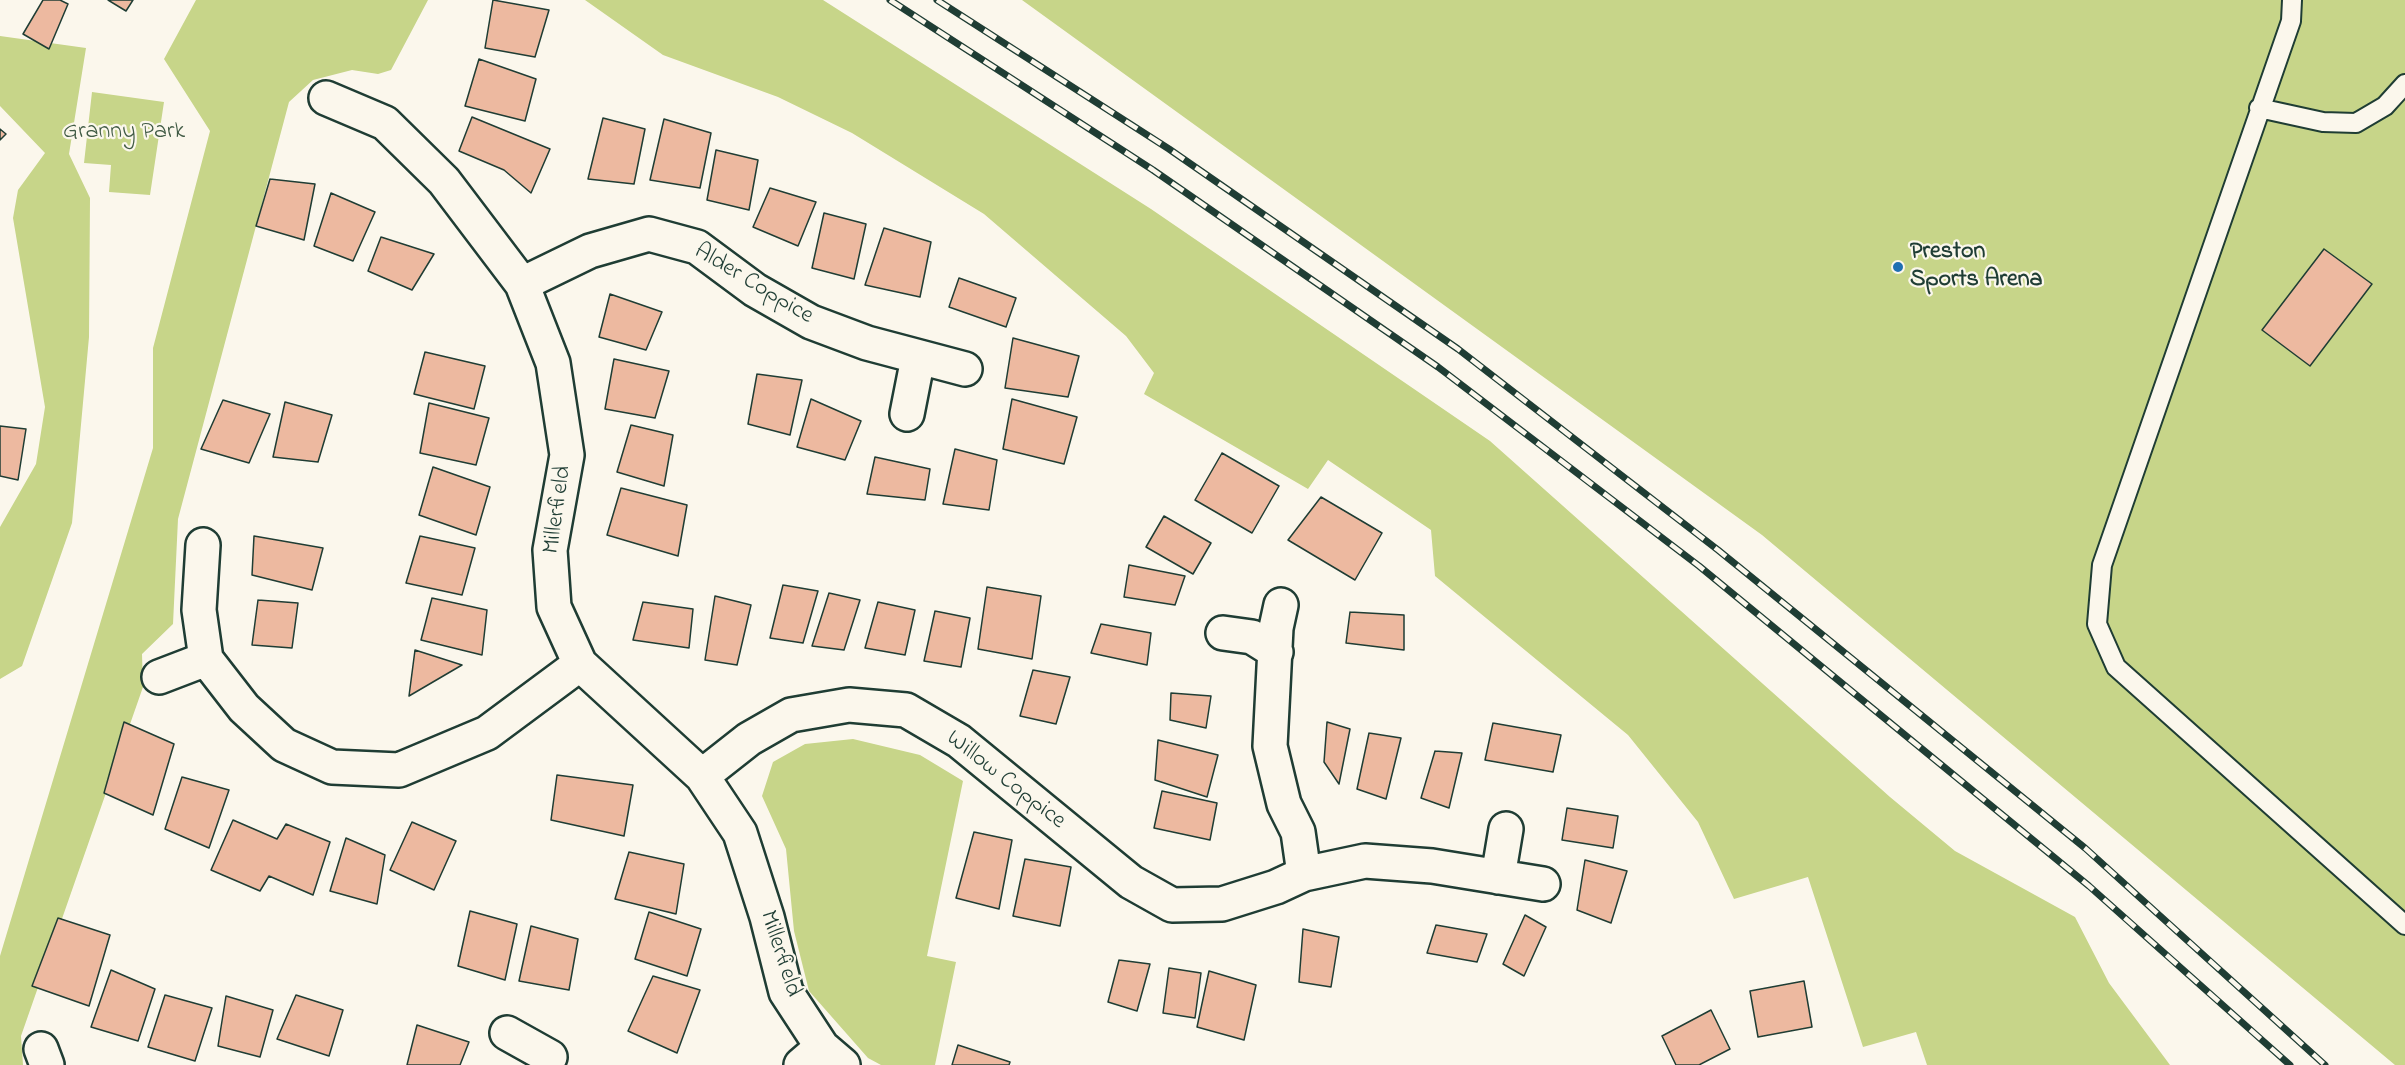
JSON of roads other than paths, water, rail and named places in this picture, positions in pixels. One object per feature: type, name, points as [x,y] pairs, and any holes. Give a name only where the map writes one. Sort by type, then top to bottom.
[{"type":"street","name":"Millerfield","points":[[326,98],[385,123],[444,181],[522,284],[553,363],[567,455],[550,550],[554,607],[580,664],[702,776],[740,833],[767,917],[786,992],[822,1059]]},
{"type":"street","name":"Alder Coppice","points":[[522,284],[590,251],[649,234],[697,247],[755,290],[811,322],[918,358],[965,369]]},
{"type":"street","points":[[907,414],[918,358]]},
{"type":"street","points":[[203,545],[199,610],[206,659],[244,708],[284,745],[332,767],[399,770],[487,733],[580,664]]},
{"type":"street","points":[[1281,605],[1276,628],[1276,652],[1270,698],[1269,746],[1284,804],[1298,832],[1304,874]]},
{"type":"street","points":[[1222,633],[1252,637],[1276,652]]},
{"type":"street","points":[[159,677],[206,659]]},
{"type":"street","name":"Willow Coppice","points":[[702,776],[749,739],[791,715],[849,705],[906,710],[959,741],[1131,882],[1173,905],[1222,904],[1276,887],[1304,874],[1365,861],[1432,866],[1543,884]]},
{"type":"street","points":[[1498,877],[1506,829]]},
{"type":"street","points":[[507,1033],[553,1062]]},
{"type":"lane","points":[[2292,0],[2290,21],[2102,565],[2097,624],[2116,667],[2405,925]]},
{"type":"lane","points":[[2259,108],[2323,122],[2356,123],[2385,106],[2405,84]]},
{"type":"railway","points":[[890,0],[1153,170],[1438,367],[1699,566],[2089,886],[2290,1065]]},
{"type":"railway","points":[[937,0],[1169,149],[1458,349],[1718,550],[2085,848],[2325,1065]]},
{"type":"place","name":"Preston Sports Arena","points":[[1898,267]]},
{"type":"park label","name":"Granny Park","points":[[124,133]]}]
